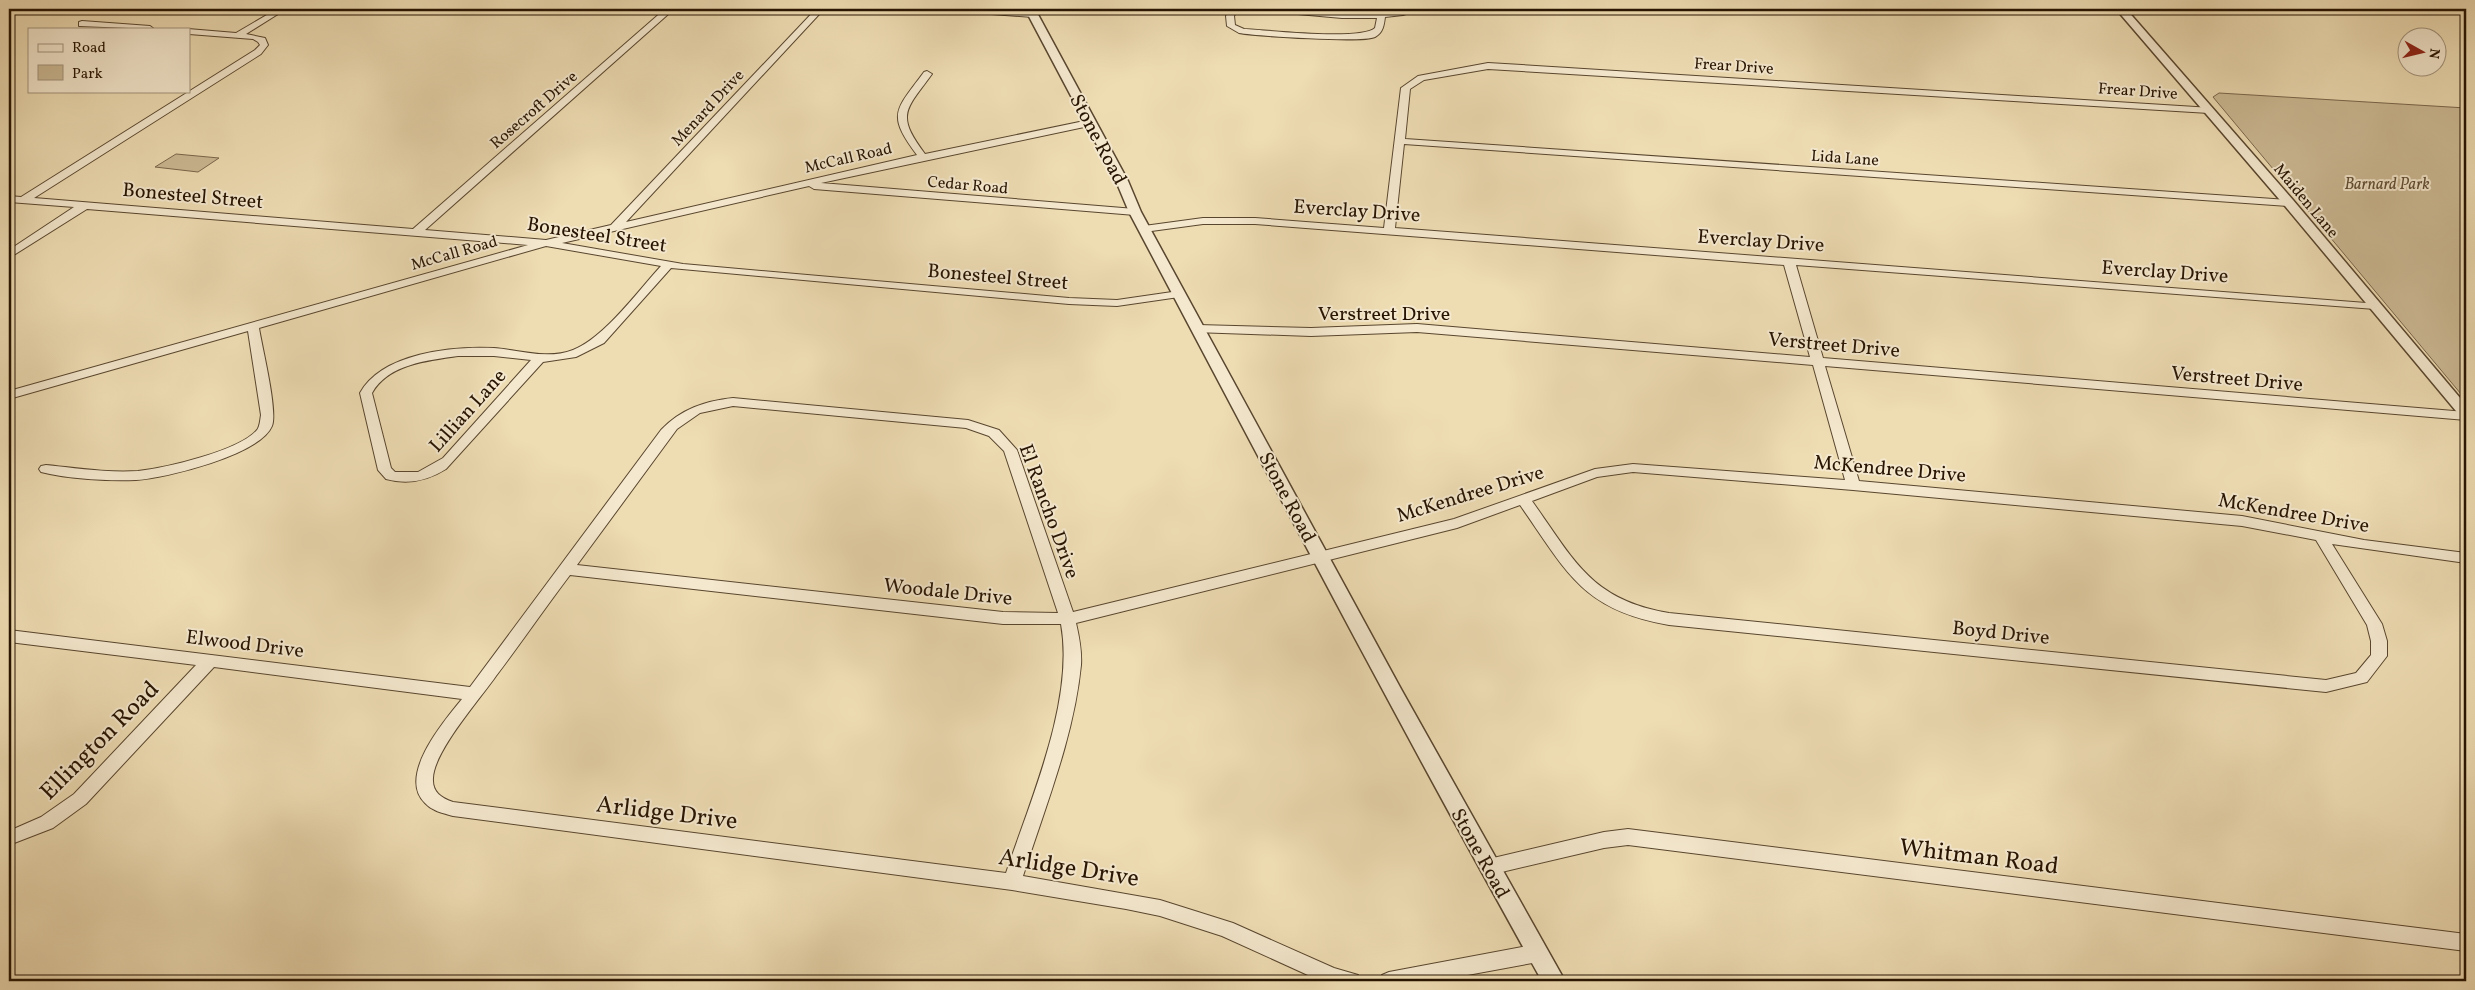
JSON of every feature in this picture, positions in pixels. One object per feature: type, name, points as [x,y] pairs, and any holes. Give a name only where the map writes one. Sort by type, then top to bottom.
[{"type":"street","points":[[238,35],[282,9]]},
{"type":"street","points":[[427,9],[494,12],[527,9]]},
{"type":"street","name":"Rosecroft Drive","points":[[416,232],[670,9]]},
{"type":"street","name":"Menard Drive","points":[[616,226],[820,9]]},
{"type":"street","points":[[952,9],[1032,11]]},
{"type":"street","points":[[1234,9],[1230,16],[1231,26],[1242,31],[1336,36],[1362,37],[1376,34],[1382,23],[1381,16]]},
{"type":"street","points":[[1264,9],[1381,16],[1404,13],[1416,9]]},
{"type":"street","name":"Maiden Lane","points":[[2121,9],[2289,203],[2466,415]]},
{"type":"street","name":"Stone Road","points":[[1032,11],[1089,122],[1122,181],[1135,212],[1320,557],[1489,867],[1554,981]]},
{"type":"street","points":[[82,24],[136,28]]},
{"type":"street","points":[[23,200],[258,52],[264,45],[262,40],[254,37],[190,32]]},
{"type":"street","name":"Frear Drive","points":[[1389,231],[1404,93],[1409,84],[1428,76],[1495,65],[2209,110]]},
{"type":"street","points":[[923,157],[901,124],[900,114],[927,74]]},
{"type":"street","name":"McCall Road","points":[[9,395],[546,243],[923,157],[1089,122]]},
{"type":"street","name":"Lida Lane","points":[[1398,141],[2289,203]]},
{"type":"street","name":"Cedar Road","points":[[798,185],[1135,212]]},
{"type":"street","name":"Bonesteel Street","points":[[9,199],[546,243],[668,264],[1070,301],[1117,303],[1179,294]]},
{"type":"street","points":[[9,255],[86,205]]},
{"type":"street","name":"Everclay Drive","points":[[1144,229],[1231,220],[2375,306]]},
{"type":"street","points":[[1789,261],[1853,485]]},
{"type":"street","name":"Lillian Lane","points":[[540,358],[438,470],[424,476],[400,478],[391,476],[385,470],[366,393],[377,378],[386,371],[416,360],[458,352],[494,352],[540,358],[567,357],[590,348],[600,340],[668,264]]},
{"type":"street","points":[[46,470],[139,475],[214,456],[250,441],[267,424],[253,326]]},
{"type":"street","name":"Verstreet Drive","points":[[1198,329],[1311,332],[1417,328],[2466,415]]},
{"type":"street","name":"El Rancho Drive","points":[[683,416],[708,405],[733,402],[953,422],[982,428],[994,433],[1010,450],[1068,619],[1072,641],[1072,662],[1068,693],[1056,747],[1012,882]]},
{"type":"street","name":"Arlidge Drive","points":[[683,416],[666,433],[475,694],[432,756],[424,776],[425,790],[434,803],[454,809],[1012,882],[1126,901],[1192,917],[1226,928],[1332,977],[1351,981]]},
{"type":"street","name":"McKendree Drive","points":[[1320,557],[1457,522],[1594,473],[1634,468],[1853,485],[2242,521],[2364,545],[2466,558]]},
{"type":"street","name":"Boyd Drive","points":[[1523,499],[1580,578],[1598,594],[1617,605],[1642,614],[1669,619],[2326,686],[2361,678],[2379,656],[2379,641],[2374,624],[2320,536]]},
{"type":"street","name":"Woodale Drive","points":[[566,569],[1003,618],[1068,619],[1320,557]]},
{"type":"street","name":"Elwood Drive","points":[[9,636],[475,694]]},
{"type":"street","name":"Ellington Road","points":[[9,838],[46,824],[63,814],[80,799],[211,660]]},
{"type":"street","name":"Whitman Road","points":[[1489,867],[1604,840],[1628,837],[2466,943]]},
{"type":"street","points":[[1389,981],[1538,953]]},
{"type":"green space","name":"Barnard Park","points":[[2219,93],[2466,108],[2466,400],[2213,97]]},
{"type":"green space","points":[[176,154],[219,158],[198,172],[155,167]]}]
